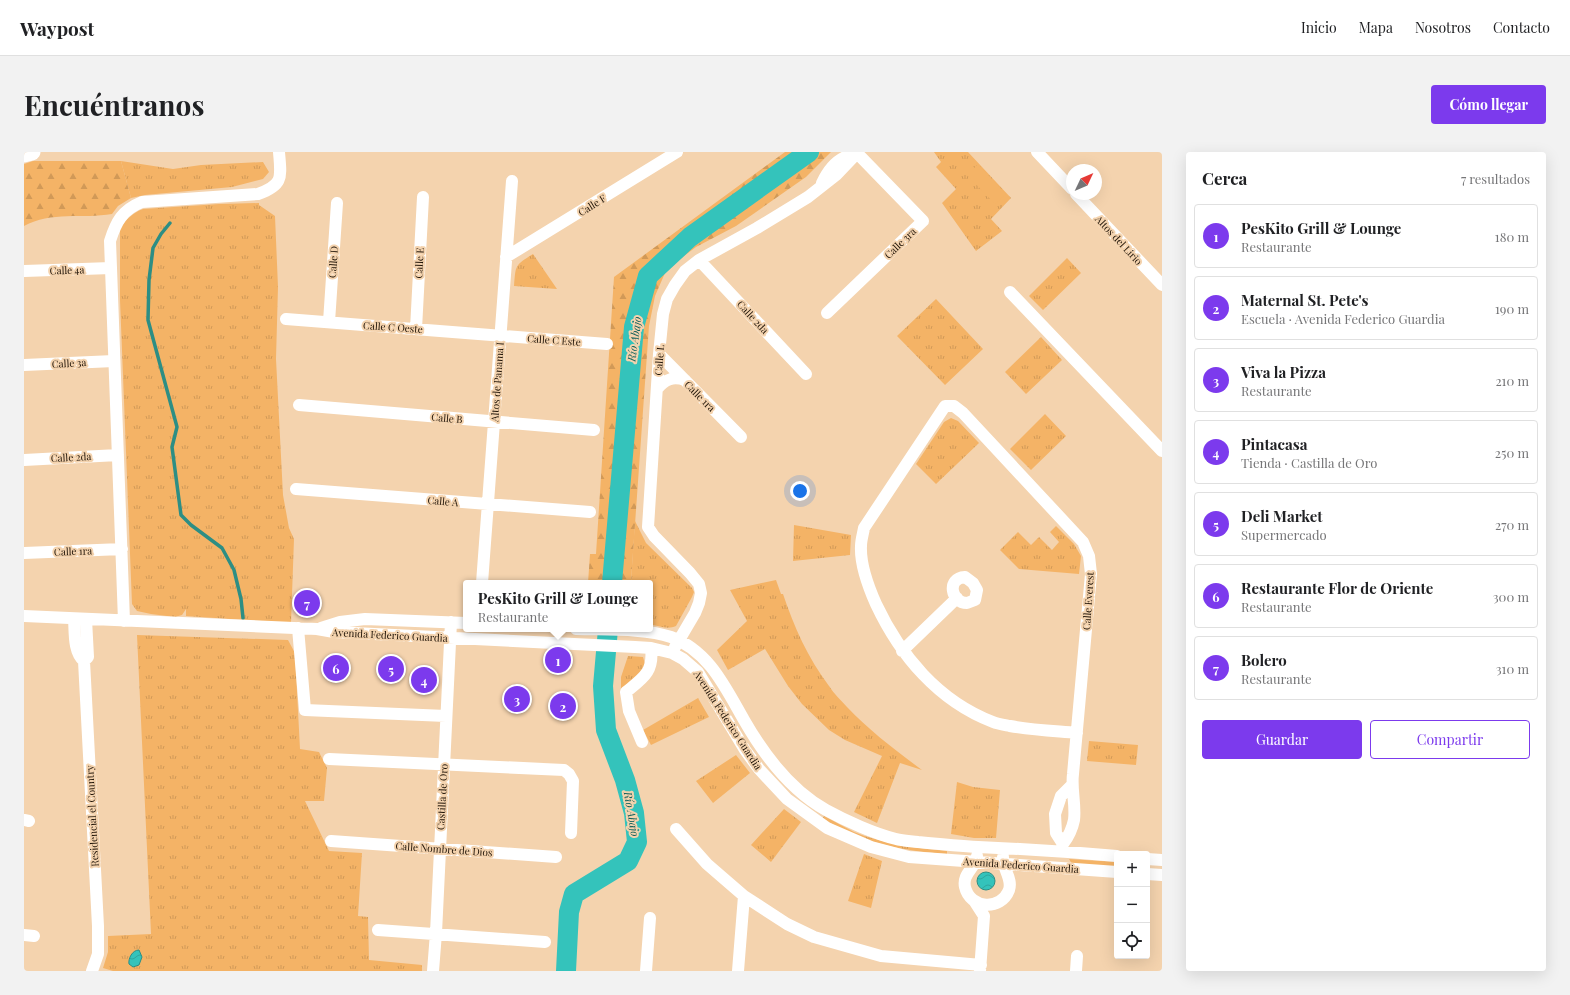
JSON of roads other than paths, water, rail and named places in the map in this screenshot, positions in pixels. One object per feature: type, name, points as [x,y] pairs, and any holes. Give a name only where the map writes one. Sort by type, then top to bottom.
[{"type":"highway","points":[[24,154],[32,152]]},
{"type":"street","points":[[124,621],[110,241],[116,224],[131,206],[142,202],[258,194],[270,190],[277,184],[280,178],[281,169],[279,152]]},
{"type":"street","name":"Calle F","points":[[506,257],[677,152]]},
{"type":"street","points":[[1037,152],[1066,183]]},
{"type":"street","name":"Calle L","points":[[679,640],[695,613],[699,603],[701,593],[699,584],[648,527],[659,354],[667,299],[685,271],[699,260],[757,228],[820,188],[836,175],[857,153]]},
{"type":"street","name":"Calle 3ra","points":[[827,313],[923,221],[857,153]]},
{"type":"street","name":"Altos de Panama I","points":[[482,580],[512,181]]},
{"type":"street","name":"Calle E","points":[[416,329],[423,197]]},
{"type":"street","name":"Altos del Lirio","points":[[1082,200],[1162,285]]},
{"type":"street","name":"Calle D","points":[[329,322],[337,203]]},
{"type":"street","name":"Calle 2da","points":[[699,260],[806,374]]},
{"type":"street","name":"Calle 4a","points":[[24,271],[111,268]]},
{"type":"street","points":[[1010,292],[1162,451]]},
{"type":"street","name":"Calle C Oeste","points":[[286,319],[500,336]]},
{"type":"street","name":"Calle C Este","points":[[500,336],[607,344]]},
{"type":"street","name":"Calle 1ra","points":[[659,354],[741,437]]},
{"type":"street","name":"Calle 3a","points":[[24,365],[114,361]]},
{"type":"street","points":[[657,389],[662,382],[669,378],[685,380]]},
{"type":"street","name":"Calle B","points":[[299,405],[594,430]]},
{"type":"street","name":"Calle Everest","points":[[902,651],[887,627],[870,589],[864,569],[861,546],[864,528],[945,406],[954,406],[963,413],[1083,542],[1089,556],[1091,574],[1072,785],[1074,818],[1070,835],[1062,848]]},
{"type":"street","name":"Calle 2da","points":[[24,460],[118,455]]},
{"type":"street","name":"Calle A","points":[[296,489],[590,512]]},
{"type":"street","name":"Calle 1ra","points":[[24,553],[122,549]]},
{"type":"street","points":[[956,598],[902,651],[928,681],[957,704],[993,722],[1028,729],[1077,733]]},
{"type":"street","name":"Avenida Federico Guardia","points":[[24,616],[318,629],[334,632],[450,638],[478,634],[582,644],[651,648],[672,653],[684,660],[698,672],[745,750],[756,764],[776,788],[800,810],[827,828],[871,847],[909,857],[1114,872]]},
{"type":"street","name":"Residencial el Country","points":[[80,619],[88,656],[84,661],[98,926],[98,954],[92,971]]},
{"type":"street","name":"Avenida Federico Guardia","points":[[318,629],[340,622],[365,619],[463,623]]},
{"type":"street","name":"Castilla de Oro","points":[[432,971],[436,933],[451,622]]},
{"type":"street","points":[[298,628],[304,710],[446,716]]},
{"type":"street","name":"Avenida Federico Guardia","points":[[636,632],[658,634],[679,640],[699,653],[710,664],[725,686],[768,758],[787,779],[809,799],[826,810],[856,824],[897,839],[952,846],[1062,848],[1114,856]]},
{"type":"street","points":[[672,653],[679,640]]},
{"type":"street","points":[[642,742],[629,711],[626,692],[647,674],[652,656],[651,648]]},
{"type":"street","points":[[329,759],[444,766],[564,770],[569,774],[573,781],[571,834]]},
{"type":"street","name":"Calle Everest","points":[[1061,868],[1062,848],[1056,833],[1055,814],[1061,796],[1072,785]]},
{"type":"street","points":[[800,810],[809,799]]},
{"type":"street","points":[[676,829],[707,864],[744,896],[787,924],[814,937],[881,956],[980,968],[984,916],[969,896],[965,886],[968,870],[976,862],[977,846]]},
{"type":"street","name":"Calle Nombre de Dios","points":[[331,842],[556,857]]},
{"type":"street","points":[[984,916],[996,904],[1005,898],[1009,888],[1009,875],[1002,864],[1004,848]]},
{"type":"street","points":[[1150,859],[1162,860]]},
{"type":"street","points":[[1150,874],[1162,875]]},
{"type":"street","points":[[738,971],[744,896]]},
{"type":"street","points":[[975,902],[986,905],[996,904]]},
{"type":"street","points":[[646,971],[650,918]]},
{"type":"street","points":[[378,930],[545,942]]},
{"type":"street","points":[[1076,971],[1077,956]]},
{"type":"water","points":[[982,872],[990,872],[995,877],[993,888],[990,890],[982,890],[977,885],[977,877]]},
{"type":"water","points":[[139,950],[142,957],[139,965],[133,967],[129,964],[130,957],[134,951]]},
{"type":"waterway","name":"Río Abajo","points":[[612,580],[634,327],[648,276],[690,237],[809,152]]},
{"type":"waterway","points":[[170,223],[161,234],[153,248],[149,280],[148,320],[177,427],[172,447],[181,515],[191,525],[222,548],[234,570],[241,599],[243,618]]},
{"type":"waterway","name":"Río Abajo","points":[[566,971],[569,912],[574,894],[628,861],[637,842],[634,813],[625,780],[606,730],[603,686],[608,632]]},
{"type":"place","name":"Bolero","points":[[307,603]]},
{"type":"place","name":"PesKito Grill & Lounge","points":[[558,660]]},
{"type":"place","name":"Restaurante Flor de Oriente","points":[[336,668]]},
{"type":"place","name":"Deli Market","points":[[391,669]]},
{"type":"place","name":"Pintacasa","points":[[424,680]]},
{"type":"place","name":"Viva la Pizza","points":[[517,699]]},
{"type":"place","name":"Maternal St. Pete's","points":[[563,706]]}]
